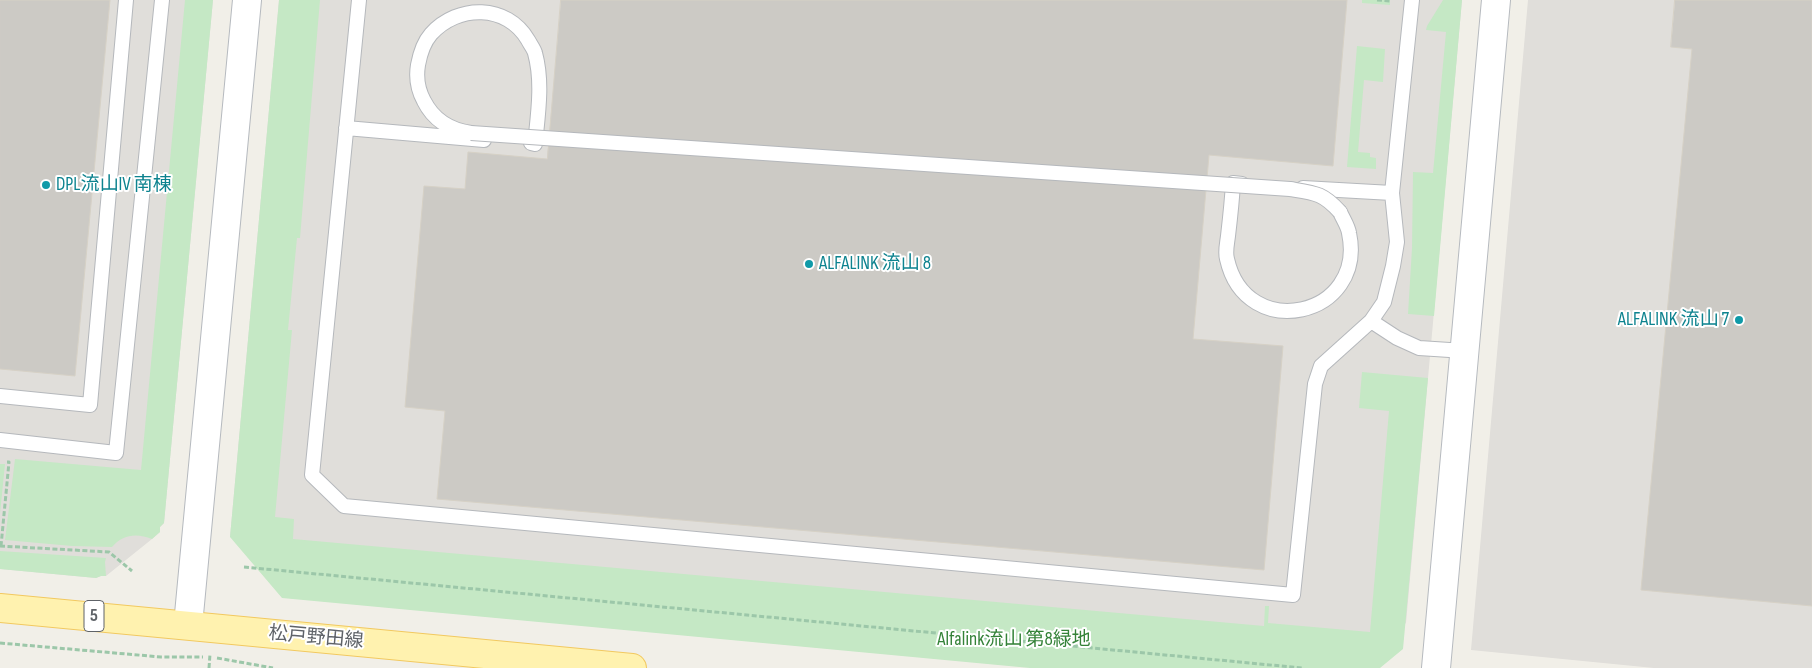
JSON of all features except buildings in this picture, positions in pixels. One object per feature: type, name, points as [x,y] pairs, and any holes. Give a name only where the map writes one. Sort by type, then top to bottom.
[{"type":"main road","name":"松戸野田線","points":[[0,608],[632,668]]},
{"type":"street","points":[[188,625],[247,0]]},
{"type":"street","points":[[1436,668],[1496,0]]},
{"type":"lane","points":[[0,396],[90,405],[126,0]]},
{"type":"lane","points":[[0,440],[116,453],[162,0]]},
{"type":"lane","points":[[359,0],[312,475],[344,506],[1293,595],[1315,384],[1321,366],[1371,321],[1384,302],[1394,266],[1397,242],[1392,193],[1412,0]]},
{"type":"lane","points":[[346,128],[535,144],[539,99],[539,79],[535,52],[521,29],[506,17],[486,12],[465,13],[446,21],[431,35],[420,53],[416,73],[420,94],[429,112],[442,124],[457,131],[472,133],[1198,184],[1290,189],[1310,192],[1328,199],[1340,212],[1349,231],[1352,252],[1348,272],[1336,290],[1321,304],[1301,311],[1280,312],[1261,306],[1244,294],[1232,277],[1226,257],[1233,183],[1392,193]]},
{"type":"lane","points":[[1371,321],[1397,338],[1419,348],[1465,351]]},
{"type":"path","points":[[0,461],[9,462],[0,546],[109,552],[132,571]]},
{"type":"path","points":[[244,567],[1302,668]]},
{"type":"path","points":[[0,643],[162,657],[210,656],[273,668]]},
{"type":"path","points":[[209,668],[210,656]]},
{"type":"shaded area","points":[[0,0],[213,0],[164,523],[160,527],[160,532],[152,539],[106,576],[96,578],[0,569]]},
{"type":"shaded area","name":"ALFALINK 流山 8","points":[[279,0],[1462,0],[1406,623],[1380,645],[230,537]]},
{"type":"shaded area","points":[[1528,0],[1812,0],[1812,668],[1654,668],[1471,650]]},
{"type":"green space","points":[[185,0],[213,0],[164,523],[160,527],[160,532],[152,539],[136,535],[130,536],[121,539],[112,547],[72,546],[5,540],[15,459],[141,470]]},
{"type":"green space","name":"Alfalink流山 第8緑地","points":[[279,0],[320,0],[300,238],[297,238],[288,330],[292,330],[275,517],[294,519],[293,539],[1264,626],[1265,606],[1269,606],[1268,623],[1370,632],[1389,411],[1359,408],[1362,372],[1428,378],[1403,649],[1380,668],[1030,668],[282,598],[230,537]]},
{"type":"green space","points":[[1362,0],[1390,0],[1390,5],[1362,3]]},
{"type":"green space","points":[[1443,0],[1462,0],[1434,316],[1408,314],[1412,248],[1413,172],[1433,173],[1446,32],[1426,30]]},
{"type":"green space","points":[[1357,46],[1385,49],[1383,82],[1364,80],[1358,152],[1370,153],[1370,157],[1376,158],[1376,169],[1347,167]]},
{"type":"green space","points":[[0,464],[5,464],[0,514]]},
{"type":"green space","points":[[0,551],[106,558],[106,576],[96,578],[0,569]]},
{"type":"place","name":"DPL流山IV 南棟","points":[[46,185]]},
{"type":"place","name":"ALFALINK 流山 8","points":[[809,264]]},
{"type":"place","name":"ALFALINK 流山 7","points":[[1739,320]]}]
